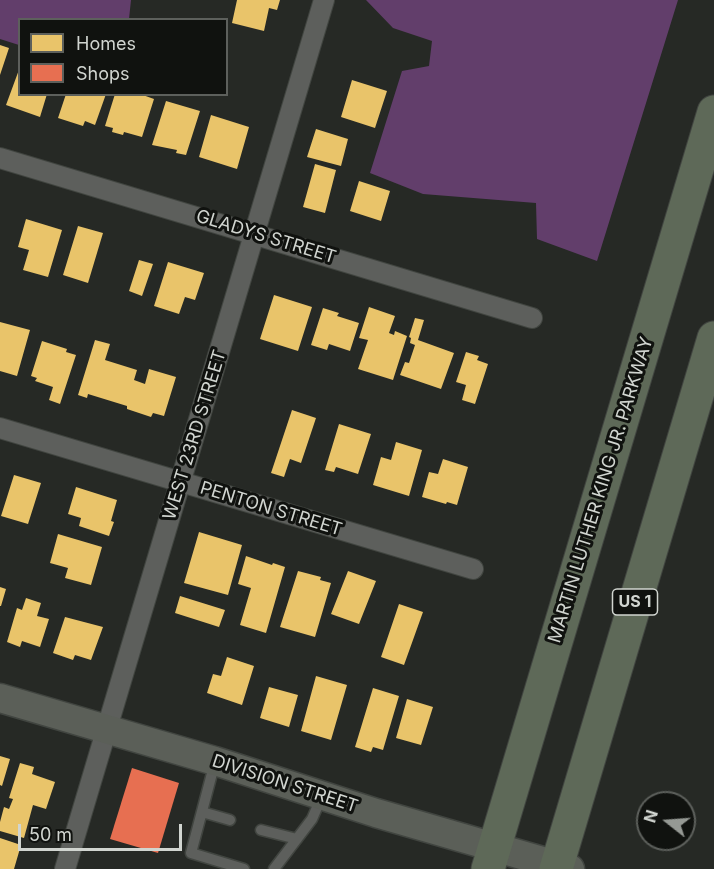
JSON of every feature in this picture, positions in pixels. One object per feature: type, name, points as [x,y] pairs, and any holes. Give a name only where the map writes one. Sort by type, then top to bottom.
[{"type":"highway","name":"MARTIN LUTHER KING JR. PARKWAY","points":[[492,858],[714,112]]},
{"type":"highway","name":"US 1","points":[[561,868],[714,338]]},
{"type":"street","name":"WEST 23RD STREET","points":[[65,869],[324,0]]},
{"type":"street","name":"GLADYS STREET","points":[[0,158],[532,318]]},
{"type":"street","name":"PENTON STREET","points":[[0,428],[473,569]]},
{"type":"street","name":"DIVISION STREET","points":[[0,698],[322,796],[492,858],[561,868]]},
{"type":"lane","points":[[215,762],[191,853],[244,869]]},
{"type":"lane","points":[[274,869],[312,819],[322,796]]},
{"type":"lane","points":[[202,812],[230,820]]},
{"type":"lane","points":[[261,830],[297,839]]},
{"type":"shaded area","points":[[0,0],[131,0],[129,18],[18,18],[18,45],[0,39]]},
{"type":"shaded area","points":[[366,0],[678,0],[597,261],[537,239],[536,203],[423,194],[370,173],[402,71],[429,66],[432,41],[393,28]]},
{"type":"building: Homes","points":[[237,0],[280,0],[277,10],[269,8],[264,31],[232,23]]},
{"type":"building: Homes","points":[[0,45],[9,48],[0,75]]},
{"type":"building: Homes","points":[[18,72],[18,96],[46,96],[40,117],[6,105]]},
{"type":"building: Homes","points":[[352,80],[387,91],[375,128],[341,117]]},
{"type":"building: Homes","points":[[65,96],[105,96],[95,125],[85,121],[83,126],[58,118]]},
{"type":"building: Homes","points":[[114,96],[146,96],[154,99],[142,137],[124,132],[123,135],[112,132],[113,128],[105,126]]},
{"type":"building: Homes","points":[[166,101],[200,111],[186,155],[176,153],[177,150],[152,145]]},
{"type":"building: Homes","points":[[211,115],[249,127],[237,169],[199,157]]},
{"type":"building: Homes","points":[[316,129],[348,139],[341,166],[307,157]]},
{"type":"building: Homes","points":[[315,164],[336,170],[325,213],[303,207]]},
{"type":"building: Homes","points":[[359,181],[390,191],[381,221],[350,211]]},
{"type":"building: Homes","points":[[26,219],[62,230],[48,277],[23,270],[29,250],[18,247]]},
{"type":"building: Homes","points":[[78,226],[103,233],[88,283],[63,275]]},
{"type":"building: Homes","points":[[139,260],[153,264],[142,296],[129,291]]},
{"type":"building: Homes","points":[[168,262],[204,273],[195,300],[185,297],[179,314],[154,306]]},
{"type":"building: Homes","points":[[274,295],[312,307],[298,351],[260,339]]},
{"type":"building: Homes","points":[[369,307],[395,316],[389,333],[394,335],[395,331],[407,336],[393,380],[358,369],[368,340],[359,338]]},
{"type":"building: Homes","points":[[323,308],[339,313],[337,316],[359,323],[350,351],[329,344],[327,350],[311,345]]},
{"type":"building: Homes","points":[[415,318],[424,320],[418,340],[454,353],[441,389],[400,375],[405,362],[409,363],[415,345],[410,343],[411,338],[409,337]]},
{"type":"building: Homes","points":[[0,322],[30,330],[17,376],[0,371]]},
{"type":"building: Homes","points":[[95,340],[110,344],[105,360],[137,370],[134,380],[145,384],[149,369],[176,377],[164,416],[153,413],[151,417],[127,409],[127,406],[88,394],[87,398],[78,395]]},
{"type":"building: Homes","points":[[42,341],[67,349],[66,352],[76,355],[60,404],[49,400],[53,387],[35,381],[37,378],[31,376]]},
{"type":"building: Homes","points":[[466,352],[479,356],[477,360],[488,364],[475,404],[462,400],[466,385],[456,382]]},
{"type":"building: Homes","points":[[292,410],[316,418],[301,463],[290,459],[284,477],[271,473]]},
{"type":"building: Homes","points":[[339,424],[371,434],[358,474],[336,467],[334,472],[325,470]]},
{"type":"building: Homes","points":[[396,442],[422,450],[409,496],[373,485],[381,457],[391,460]]},
{"type":"building: Homes","points":[[443,459],[468,467],[457,505],[422,497],[429,472],[438,474]]},
{"type":"building: Homes","points":[[14,475],[41,483],[28,524],[1,516]]},
{"type":"building: Homes","points":[[76,487],[117,500],[111,521],[114,522],[109,536],[79,526],[81,518],[68,514]]},
{"type":"building: Homes","points":[[199,532],[242,545],[228,595],[184,583]]},
{"type":"building: Homes","points":[[58,534],[102,547],[91,585],[65,578],[68,568],[50,563]]},
{"type":"building: Homes","points":[[246,556],[285,567],[266,633],[240,625],[251,588],[238,584]]},
{"type":"building: Homes","points":[[298,571],[321,577],[320,580],[331,583],[315,637],[280,627]]},
{"type":"building: Homes","points":[[348,571],[376,581],[359,624],[331,614]]},
{"type":"building: Homes","points":[[0,587],[6,589],[1,606],[0,606]]},
{"type":"building: Homes","points":[[180,596],[225,610],[219,627],[175,613]]},
{"type":"building: Homes","points":[[26,598],[41,603],[37,616],[49,619],[40,647],[22,641],[20,647],[7,642],[17,608],[22,610]]},
{"type":"building: Homes","points":[[399,604],[423,612],[404,665],[381,657]]},
{"type":"building: Homes","points":[[65,617],[103,627],[91,660],[75,655],[73,660],[53,653]]},
{"type":"building: Homes","points":[[227,657],[254,666],[242,705],[207,693],[213,674],[221,676]]},
{"type":"building: Homes","points":[[316,676],[347,685],[331,740],[301,731]]},
{"type":"building: Homes","points":[[269,687],[298,695],[289,727],[260,718]]},
{"type":"building: Homes","points":[[373,688],[399,696],[383,750],[373,747],[371,752],[355,747]]},
{"type":"building: Homes","points":[[407,699],[433,707],[421,745],[396,738]]},
{"type":"building: Homes","points":[[0,756],[10,759],[2,786],[0,785]]},
{"type":"building: Homes","points":[[20,763],[34,767],[32,774],[55,782],[46,809],[33,805],[24,838],[0,831],[4,807],[9,809],[13,799],[9,798]]},
{"type":"building: Homes","points":[[0,838],[21,845],[14,869],[0,869]]},
{"type":"building: Shops","points":[[132,768],[179,783],[158,853],[110,839]]}]
